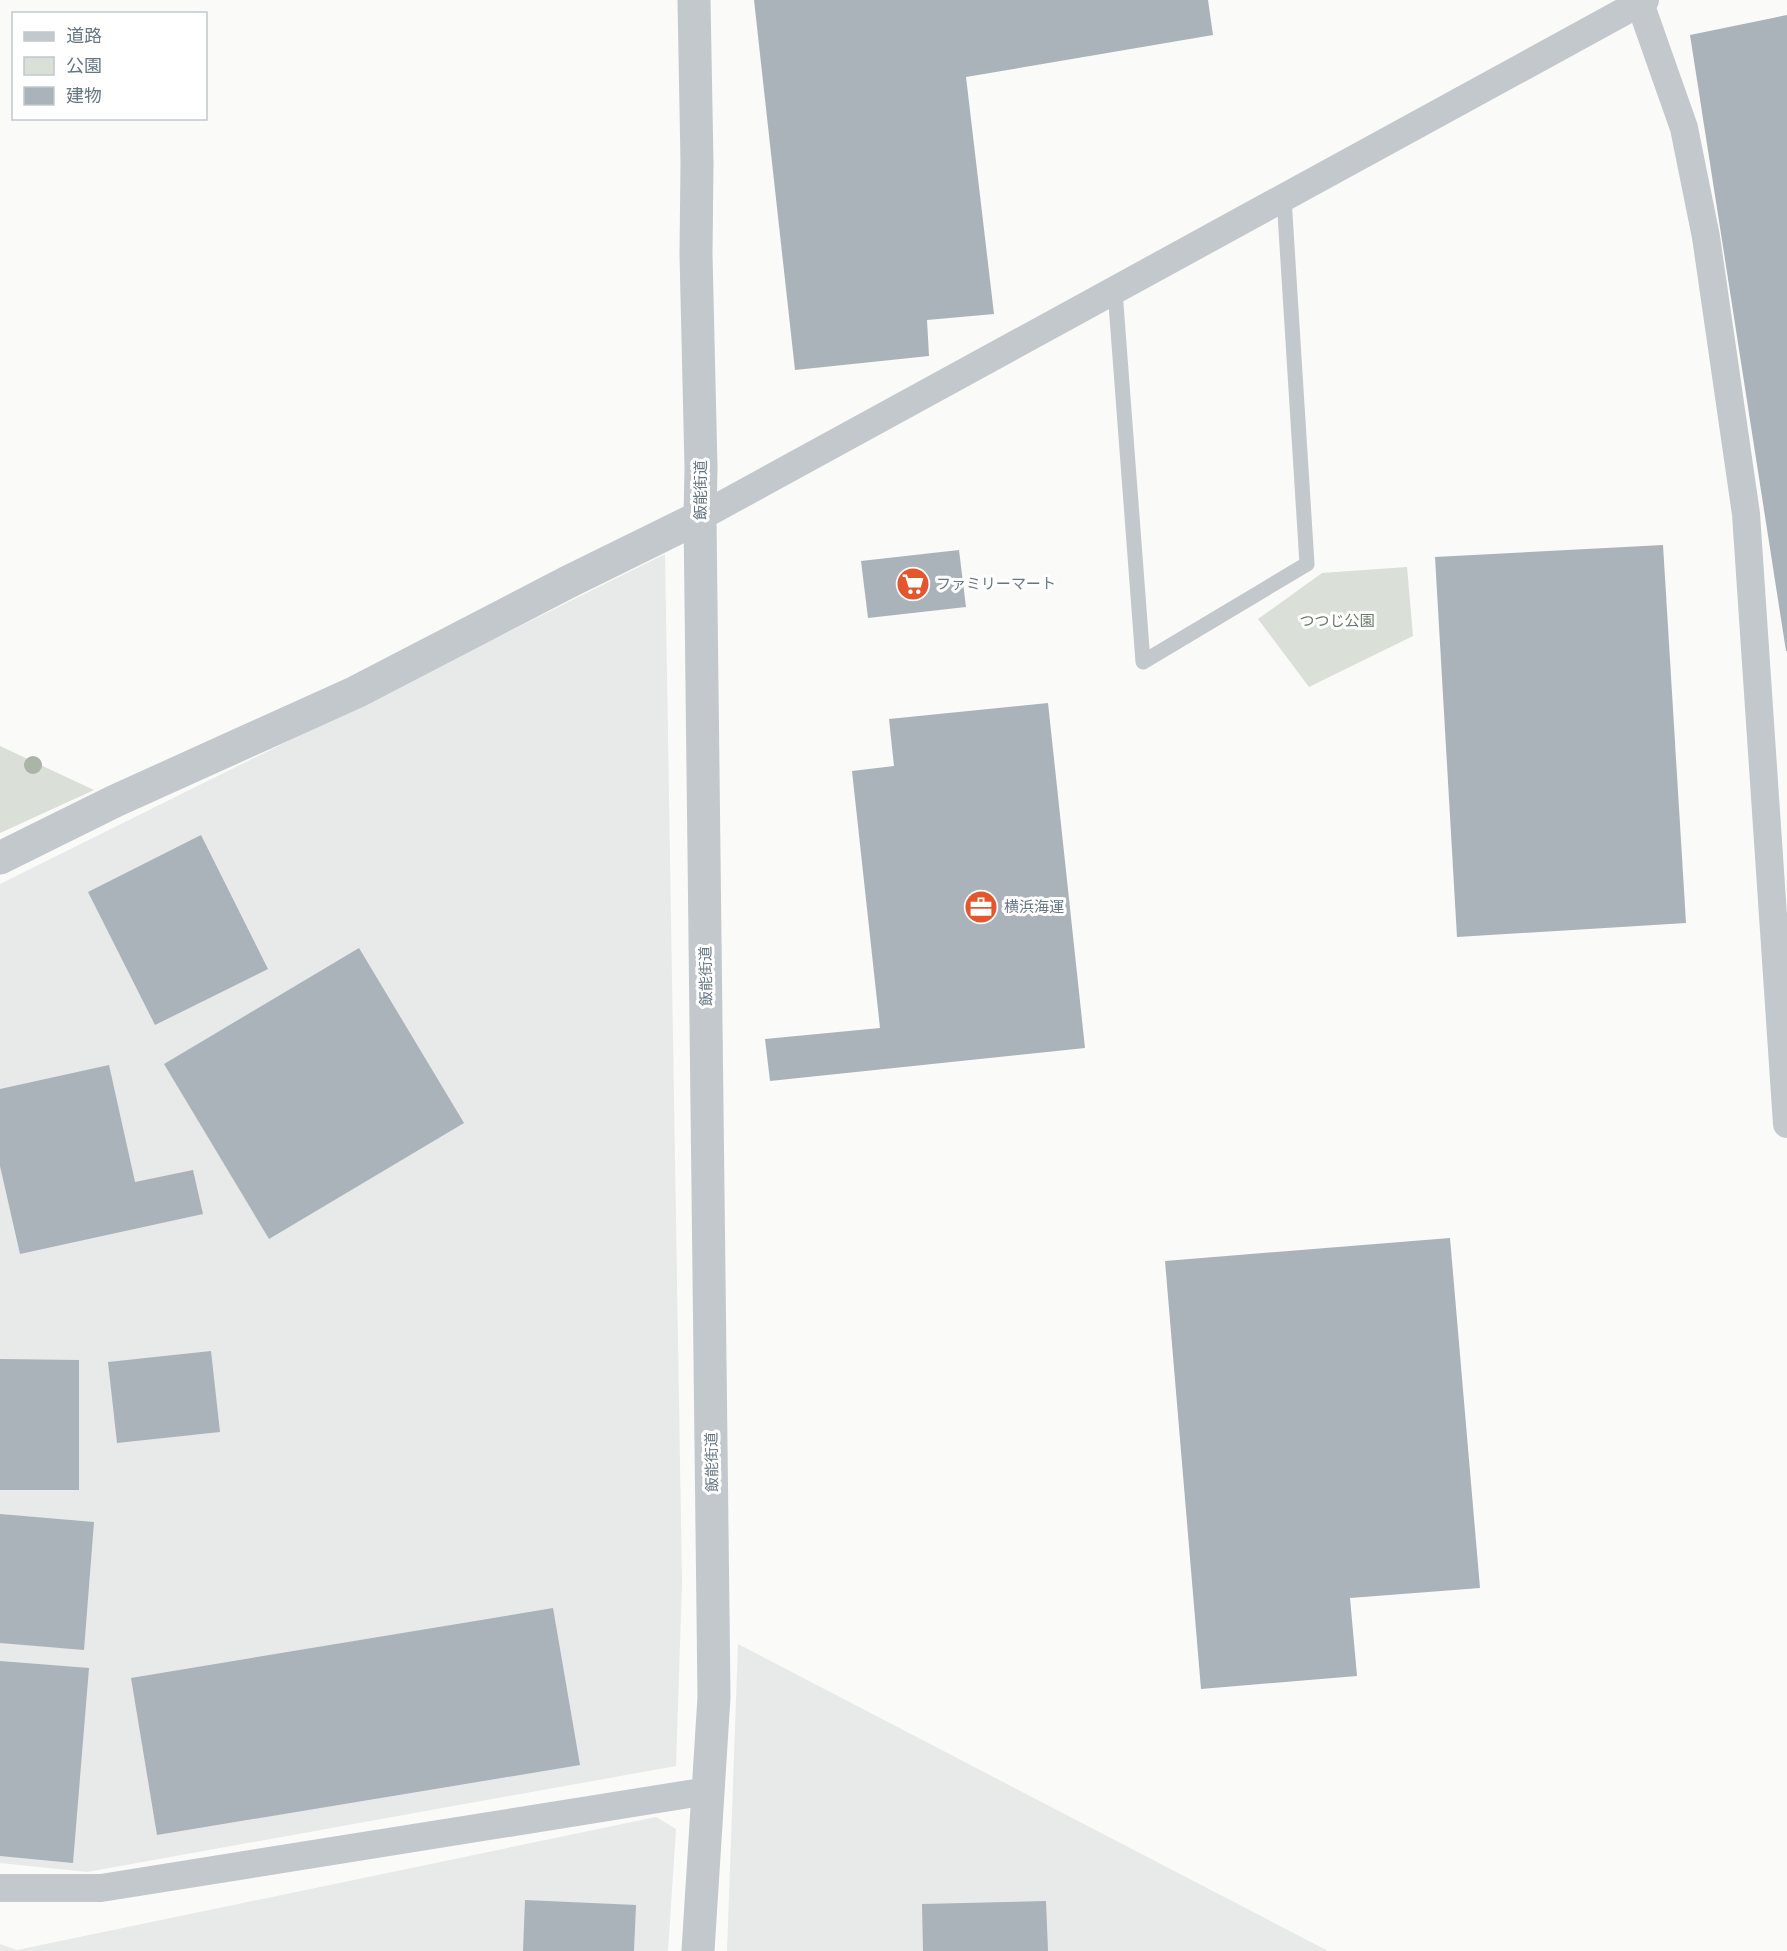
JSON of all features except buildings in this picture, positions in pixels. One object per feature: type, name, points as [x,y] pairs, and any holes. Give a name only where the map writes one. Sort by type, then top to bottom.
[{"type":"street","name":"飯能街道","points":[[694,0],[714,1697],[698,1951]]},
{"type":"street","points":[[0,858],[115,801],[356,692],[568,582],[700,517],[1642,1],[1684,128],[1706,237],[1746,514],[1787,1124]]},
{"type":"street","points":[[0,1888],[102,1888],[708,1791]]},
{"type":"lane","points":[[1115,291],[1143,662],[1307,564],[1284,198]]},
{"type":"shaded area","points":[[665,554],[682,1583],[676,1766],[87,1872],[0,1863],[0,884]]},
{"type":"shaded area","points":[[738,1644],[1328,1951],[727,1951]]},
{"type":"shaded area","points":[[656,1817],[676,1829],[668,1951],[0,1951],[0,1944],[17,1950]]},
{"type":"green space","name":"つつじ公園","points":[[1407,567],[1413,636],[1309,687],[1258,619],[1322,573]]},
{"type":"green space","points":[[0,746],[94,790],[0,833]]},
{"type":"place","name":"ファミリーマート","points":[[913,584]]},
{"type":"place","name":"横浜海運","points":[[981,907]]}]
